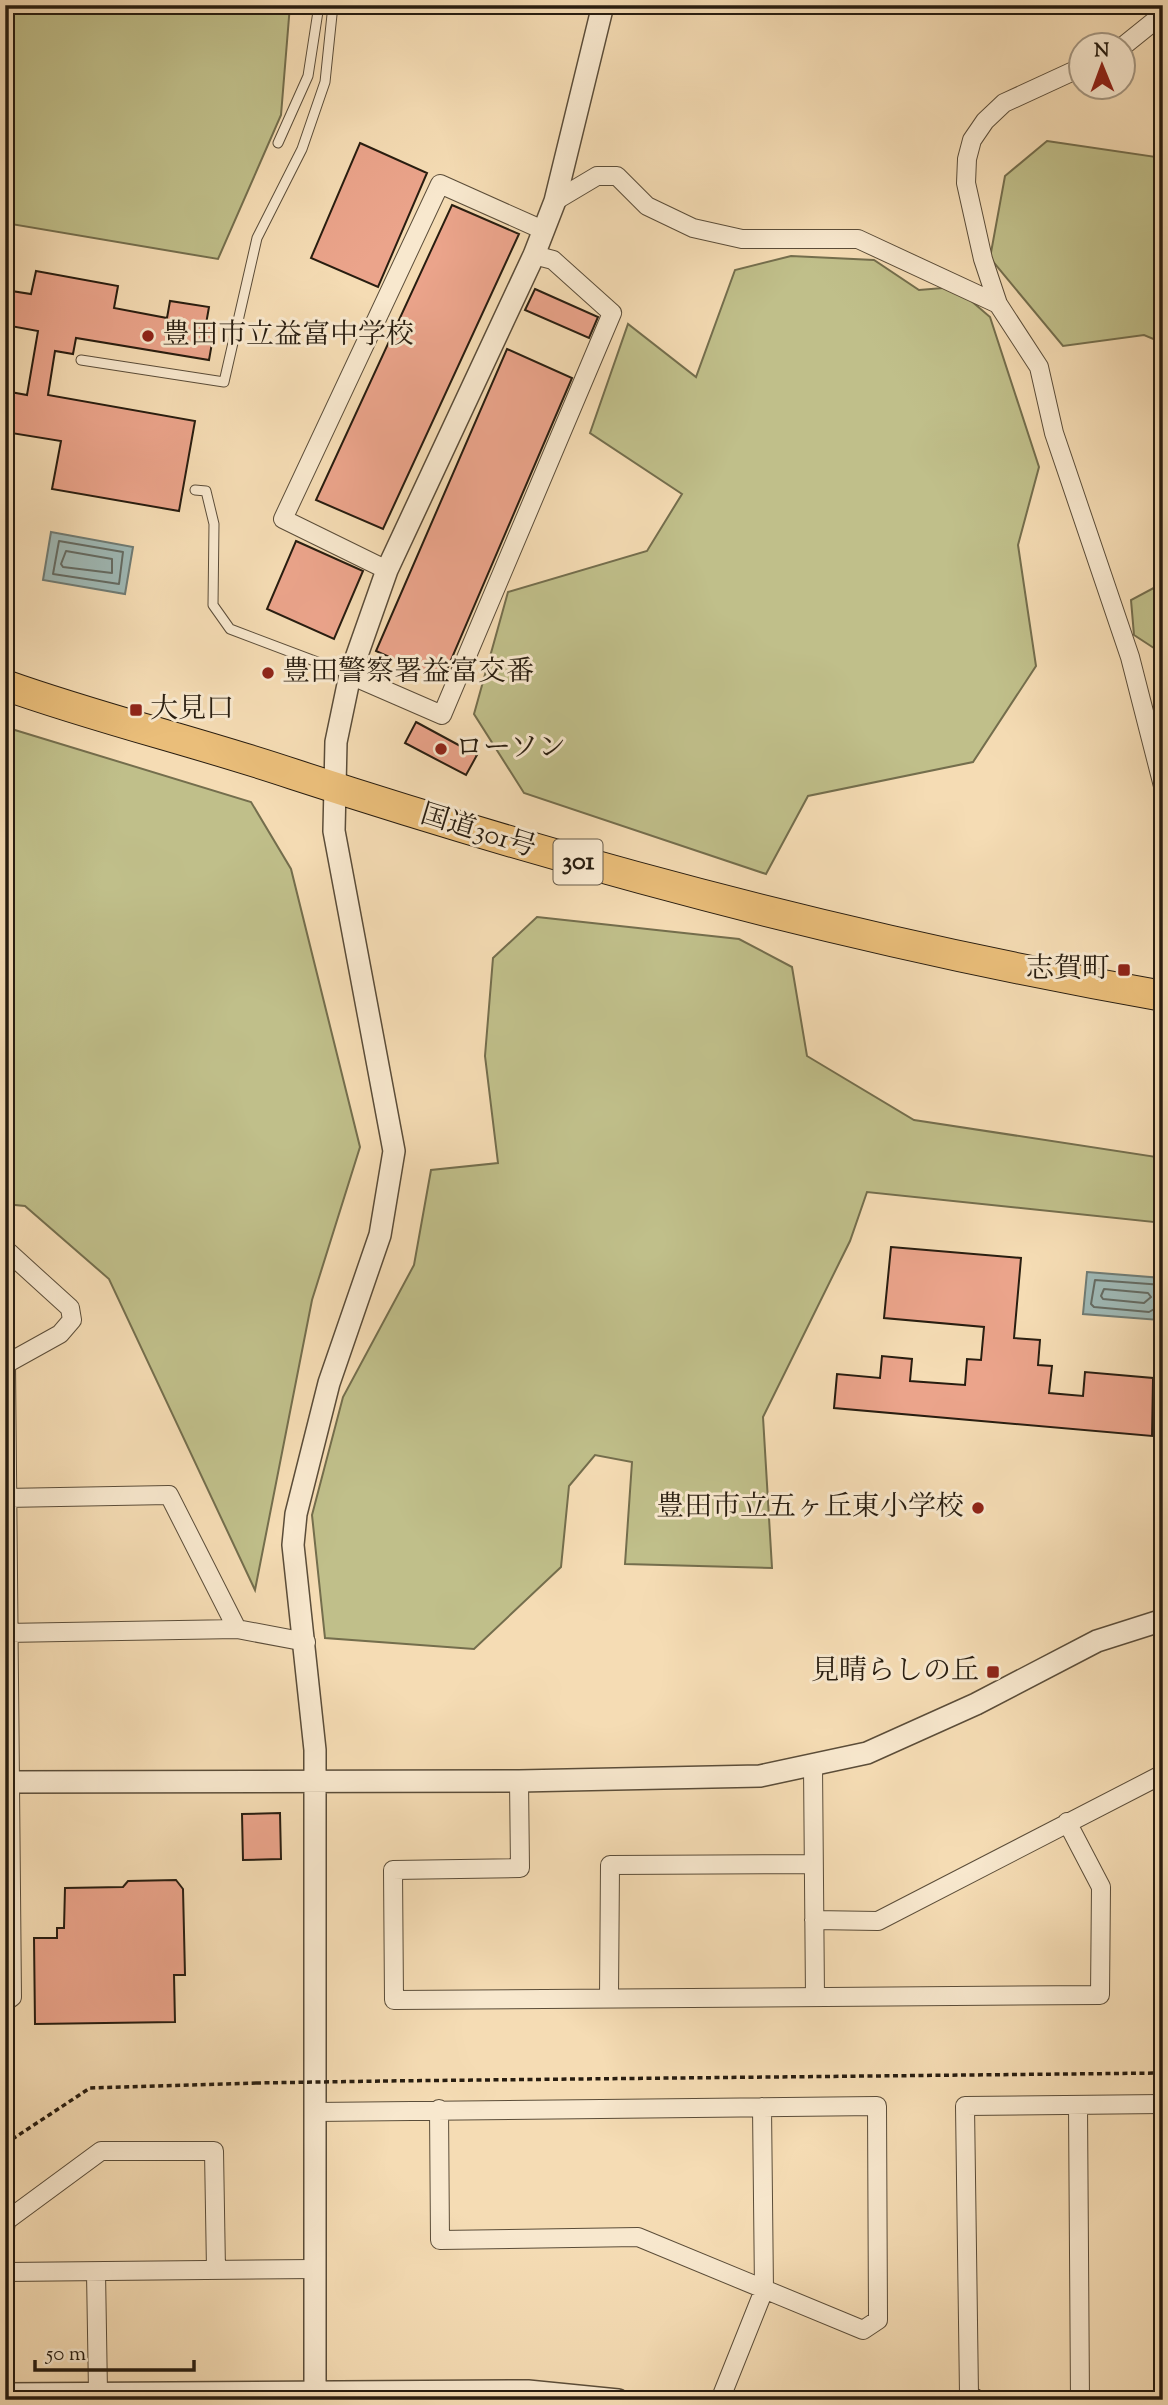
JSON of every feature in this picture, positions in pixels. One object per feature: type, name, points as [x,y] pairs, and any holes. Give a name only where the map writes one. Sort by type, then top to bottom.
[{"type":"highway","name":"国道301号","points":[[5,685],[58,704],[334,788],[732,905],[1052,976],[1163,996]]},
{"type":"street","points":[[315,2395],[314,1781],[306,1642],[293,1545],[296,1514],[329,1383],[380,1235],[394,1151],[334,831],[336,742],[350,675],[387,570],[534,255],[555,201],[603,5]]},
{"type":"street","points":[[1136,36],[1163,14]]},
{"type":"street","points":[[1066,74],[1004,103],[985,121],[972,140],[967,159],[966,183],[983,259],[998,304],[1039,367],[1054,433],[1130,657],[1163,786]]},
{"type":"street","points":[[555,201],[597,176],[617,176],[647,206],[693,228],[742,239],[858,239],[998,304]]},
{"type":"street","points":[[387,570],[283,519],[440,184],[543,230]]},
{"type":"street","points":[[350,675],[442,715],[612,313],[553,260],[534,255]]},
{"type":"street","points":[[5,1250],[70,1308],[72,1320],[60,1334],[6,1364],[8,1933],[12,1997],[5,2002]]},
{"type":"street","points":[[6,1498],[169,1495],[237,1629]]},
{"type":"street","points":[[7,1782],[519,1781],[760,1776],[867,1753],[976,1704],[1097,1641],[1163,1620]]},
{"type":"street","points":[[7,1633],[237,1629],[306,1642]]},
{"type":"street","points":[[813,1766],[815,1997]]},
{"type":"street","points":[[814,1920],[878,1922],[1163,1774]]},
{"type":"street","points":[[519,1781],[520,1868],[393,1870],[394,2000],[609,1996],[1100,1995],[1101,1887],[1067,1822]]},
{"type":"street","points":[[609,1996],[610,1865],[813,1864]]},
{"type":"street","points":[[978,2400],[969,2394],[965,2106],[1163,2104]]},
{"type":"street","points":[[1078,2105],[1080,2400]]},
{"type":"street","points":[[314,2112],[439,2109],[877,2106],[878,2320],[863,2330],[638,2237],[440,2240],[439,2109]]},
{"type":"street","points":[[720,2400],[764,2290],[762,2107]]},
{"type":"street","points":[[5,2229],[6,2221],[101,2151],[214,2151],[216,2270]]},
{"type":"street","points":[[5,2272],[315,2269]]},
{"type":"street","points":[[96,2272],[97,2392]]},
{"type":"street","points":[[5,2393],[315,2395],[528,2391],[618,2400]]},
{"type":"lane","points":[[278,144],[308,76],[319,5]]},
{"type":"lane","points":[[81,360],[224,382],[257,238],[302,149],[325,82],[333,5]]},
{"type":"lane","points":[[195,490],[206,491],[214,524],[213,605],[230,629],[350,675]]},
{"type":"path","points":[[5,2144],[90,2088],[383,2081],[1163,2073]]},
{"type":"shaded area","points":[[5,5],[290,5],[281,115],[218,259],[5,223]]},
{"type":"shaded area","points":[[1047,141],[1163,158],[1163,343],[1144,335],[1063,346],[990,258],[1005,176]]},
{"type":"shaded area","points":[[791,256],[874,260],[919,290],[955,287],[990,317],[1039,467],[1018,545],[1036,666],[973,762],[808,796],[766,874],[524,793],[474,714],[508,592],[647,551],[682,494],[590,433],[628,324],[696,377],[735,270]]},
{"type":"shaded area","points":[[1163,583],[1163,654],[1134,635],[1131,600]]},
{"type":"shaded area","points":[[5,727],[251,802],[291,869],[360,1147],[312,1300],[255,1590],[109,1279],[25,1206],[5,1204]]},
{"type":"shaded area","points":[[537,917],[739,939],[792,967],[807,1056],[914,1120],[1163,1158],[1163,1223],[867,1192],[850,1241],[763,1417],[772,1568],[625,1564],[632,1462],[595,1455],[569,1486],[561,1567],[474,1649],[325,1638],[312,1515],[343,1397],[414,1265],[431,1170],[498,1163],[485,1056],[493,958]]},
{"type":"water","points":[[51,532],[133,547],[125,594],[43,580]]},
{"type":"water","points":[[1087,1272],[1162,1278],[1159,1320],[1083,1314]]},
{"type":"building","points":[[360,143],[427,173],[378,287],[311,258]]},
{"type":"building","points":[[452,205],[519,234],[383,529],[316,500]]},
{"type":"building","points":[[36,271],[118,286],[114,308],[167,318],[170,301],[209,307],[206,324],[215,326],[209,360],[76,338],[73,354],[55,351],[48,395],[195,421],[179,511],[52,489],[61,441],[5,432],[5,391],[27,395],[38,331],[5,325],[5,290],[31,294]]},
{"type":"building","points":[[535,289],[598,317],[589,338],[525,310]]},
{"type":"building","points":[[507,349],[572,378],[442,681],[376,651]]},
{"type":"building","points":[[296,541],[363,571],[334,639],[267,609]]},
{"type":"building","name":"ローソン","points":[[416,722],[477,755],[466,775],[405,743]]},
{"type":"building","points":[[891,1247],[1021,1258],[1014,1338],[1040,1340],[1038,1365],[1052,1366],[1049,1393],[1083,1396],[1085,1372],[1153,1378],[1152,1436],[834,1408],[837,1374],[880,1378],[882,1356],[912,1359],[910,1381],[965,1385],[967,1359],[981,1360],[984,1327],[884,1318]]},
{"type":"building","points":[[280,1813],[281,1859],[243,1860],[242,1814]]},
{"type":"building","points":[[176,1880],[183,1889],[185,1975],[174,1975],[175,2022],[35,2024],[34,1938],[57,1938],[57,1928],[64,1928],[65,1888],[123,1887],[128,1881]]},
{"type":"place","name":"豊田市立益富中学校","points":[[148,336]]},
{"type":"place","name":"豊田警察署益富交番","points":[[268,673]]},
{"type":"place","name":"大見口","points":[[136,710]]},
{"type":"place","name":"ローソン","points":[[441,749]]},
{"type":"place","name":"志賀町","points":[[1124,970]]},
{"type":"place","name":"豊田市立五ヶ丘東小学校","points":[[978,1508]]},
{"type":"place","name":"見晴らしの丘","points":[[993,1672]]}]
